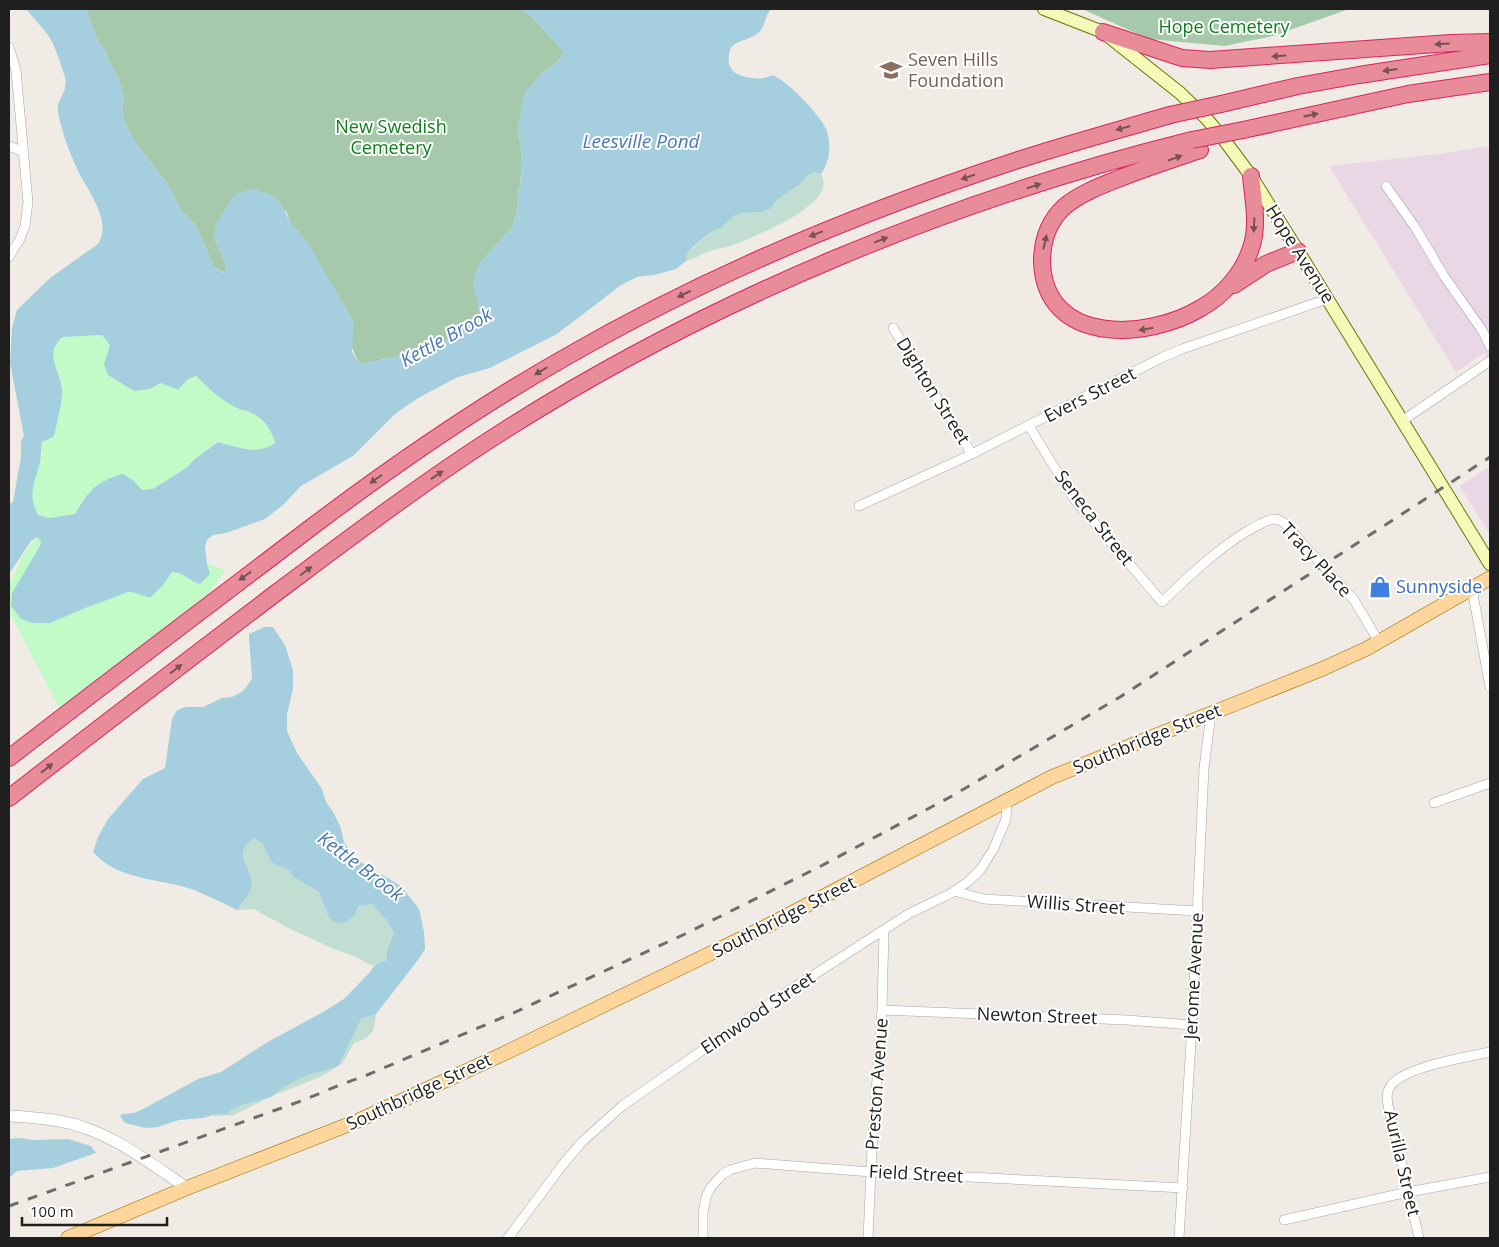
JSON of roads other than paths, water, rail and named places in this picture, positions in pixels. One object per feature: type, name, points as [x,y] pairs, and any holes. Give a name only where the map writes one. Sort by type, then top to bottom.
[{"type":"highway","points":[[1103,32],[1182,58],[1210,60],[1490,42]]},
{"type":"highway","points":[[9,758],[375,479],[475,412],[580,348],[675,298],[848,221],[1016,160],[1170,115],[1298,86],[1490,55]]},
{"type":"highway","points":[[9,798],[398,501],[520,420],[633,355],[738,302],[863,247],[953,213],[1124,159],[1196,145],[1263,126],[1408,94],[1490,82]]},
{"type":"highway","points":[[1196,145],[1083,194],[1065,206],[1055,218],[1044,242],[1043,270],[1053,298],[1072,317],[1086,324],[1102,328],[1132,331],[1165,324],[1202,308],[1230,284],[1239,273],[1252,246],[1255,216],[1251,176]]},
{"type":"highway","points":[[1214,298],[1266,264],[1298,251]]},
{"type":"main road","name":"Hope Avenue","points":[[1044,9],[1103,32],[1157,74],[1206,118],[1251,176],[1490,564]]},
{"type":"main road","name":"Southbridge Street","points":[[68,1238],[187,1188],[355,1122],[501,1055],[767,926],[1052,777],[1322,669],[1379,642],[1490,578]]},
{"type":"street","points":[[9,47],[16,70],[28,202],[25,226],[9,258]]},
{"type":"street","points":[[9,146],[24,152]]},
{"type":"street","points":[[1386,186],[1415,227],[1444,276],[1472,315],[1490,346]]},
{"type":"street","name":"Evers Street","points":[[859,506],[972,454],[1161,358],[1327,299]]},
{"type":"street","name":"Dighton Street","points":[[893,328],[972,454]]},
{"type":"street","points":[[1402,421],[1490,361]]},
{"type":"street","name":"Seneca Street","points":[[1029,426],[1074,499],[1162,602],[1166,597]]},
{"type":"street","name":"Tracy Place","points":[[1166,597],[1219,551],[1264,522],[1275,519],[1282,520],[1354,600],[1379,642]]},
{"type":"street","points":[[1472,589],[1490,687]]},
{"type":"street","name":"Jerome Avenue","points":[[1179,1238],[1192,1024],[1204,768],[1211,714]]},
{"type":"street","points":[[1434,803],[1490,783]]},
{"type":"street","name":"Elmwood Street","points":[[508,1238],[564,1162],[582,1142],[622,1106],[784,994],[910,914],[969,881],[980,869],[994,848],[1006,819],[1007,800]]},
{"type":"street","name":"Willis Street","points":[[954,891],[984,899],[1198,911]]},
{"type":"street","name":"Preston Avenue","points":[[868,1238],[882,1010],[884,930]]},
{"type":"street","name":"Newton Street","points":[[882,1010],[1192,1024]]},
{"type":"street","name":"Aurilla Street","points":[[1419,1238],[1388,1105],[1387,1095],[1389,1088],[1398,1077],[1417,1069],[1490,1052]]},
{"type":"street","points":[[9,1116],[60,1121],[86,1129],[131,1150],[187,1188]]},
{"type":"street","name":"Field Street","points":[[703,1238],[703,1214],[706,1197],[711,1187],[730,1170],[754,1163],[871,1172],[1182,1188]]},
{"type":"street","points":[[1284,1220],[1408,1192],[1490,1177]]},
{"type":"water","name":"Leesville Pond","points":[[26,9],[86,9],[98,42],[106,52],[108,60],[117,75],[124,97],[122,110],[125,123],[134,141],[166,182],[183,213],[196,226],[214,267],[224,273],[227,271],[214,238],[216,223],[235,194],[253,189],[272,195],[280,201],[291,224],[308,243],[354,322],[352,351],[359,364],[407,355],[433,346],[467,331],[478,323],[481,317],[473,283],[477,269],[513,226],[518,205],[517,198],[522,162],[518,124],[525,92],[541,74],[559,60],[564,52],[532,17],[520,9],[771,9],[758,33],[733,45],[729,55],[729,63],[735,73],[739,75],[761,78],[772,75],[794,90],[826,129],[829,140],[828,158],[821,174],[815,172],[809,174],[800,184],[777,200],[770,209],[763,212],[735,215],[721,228],[709,233],[694,246],[687,254],[686,261],[676,269],[637,277],[621,285],[557,334],[490,368],[458,377],[418,398],[395,414],[353,456],[301,486],[283,505],[265,519],[226,533],[213,535],[207,540],[205,547],[210,574],[200,584],[180,573],[172,572],[151,597],[128,592],[50,623],[33,623],[21,619],[11,606],[12,593],[40,546],[41,541],[37,537],[31,541],[9,574],[9,504],[13,502],[21,457],[21,441],[24,436],[10,363],[12,328],[17,310],[50,278],[98,244],[102,235],[102,225],[96,204],[79,173],[61,126],[58,106],[66,82],[60,61],[48,35]],"holes":[[[102,335],[110,345],[104,364],[108,375],[134,391],[150,389],[161,383],[178,390],[188,379],[196,376],[228,403],[260,418],[270,430],[275,443],[268,447],[254,450],[218,442],[186,468],[153,489],[142,490],[133,480],[123,474],[106,480],[94,488],[84,499],[75,514],[50,518],[38,515],[32,494],[40,462],[42,442],[53,437],[55,433],[62,399],[62,389],[53,356],[54,350],[62,337]]]},
{"type":"water","name":"Kettle Brook","points":[[264,627],[273,627],[285,645],[293,670],[293,689],[287,714],[287,731],[297,753],[322,789],[326,802],[340,826],[344,842],[359,861],[401,886],[419,909],[424,932],[425,949],[376,1014],[361,1019],[338,1066],[303,1077],[285,1086],[271,1097],[241,1105],[224,1115],[220,1113],[203,1118],[179,1120],[158,1127],[146,1128],[125,1123],[120,1116],[122,1114],[134,1113],[198,1079],[221,1072],[266,1043],[344,999],[376,965],[387,960],[388,949],[394,933],[387,921],[371,903],[365,906],[359,905],[351,919],[343,923],[334,922],[328,916],[319,892],[295,878],[287,869],[272,863],[262,843],[254,838],[247,844],[243,856],[252,879],[252,885],[246,898],[237,910],[194,890],[127,874],[103,861],[93,852],[98,837],[108,819],[143,779],[165,768],[172,719],[177,710],[186,707],[203,707],[243,691],[252,679],[249,634]]},
{"type":"water","points":[[9,1139],[34,1140],[68,1139],[91,1146],[96,1153],[53,1168],[17,1171],[9,1178]]},
{"type":"railway","points":[[9,1206],[301,1101],[367,1075],[511,1014],[685,934],[821,866],[952,796],[1120,697],[1490,457]]},
{"type":"place","name":"Seven Hills Foundation","points":[[891,70]]},
{"type":"place","name":"Sunnyside","points":[[1380,587]]},
{"type":"park label","name":"Hope Cemetery","points":[[1224,27]]},
{"type":"park label","name":"New Swedish Cemetery","points":[[391,137]]}]
